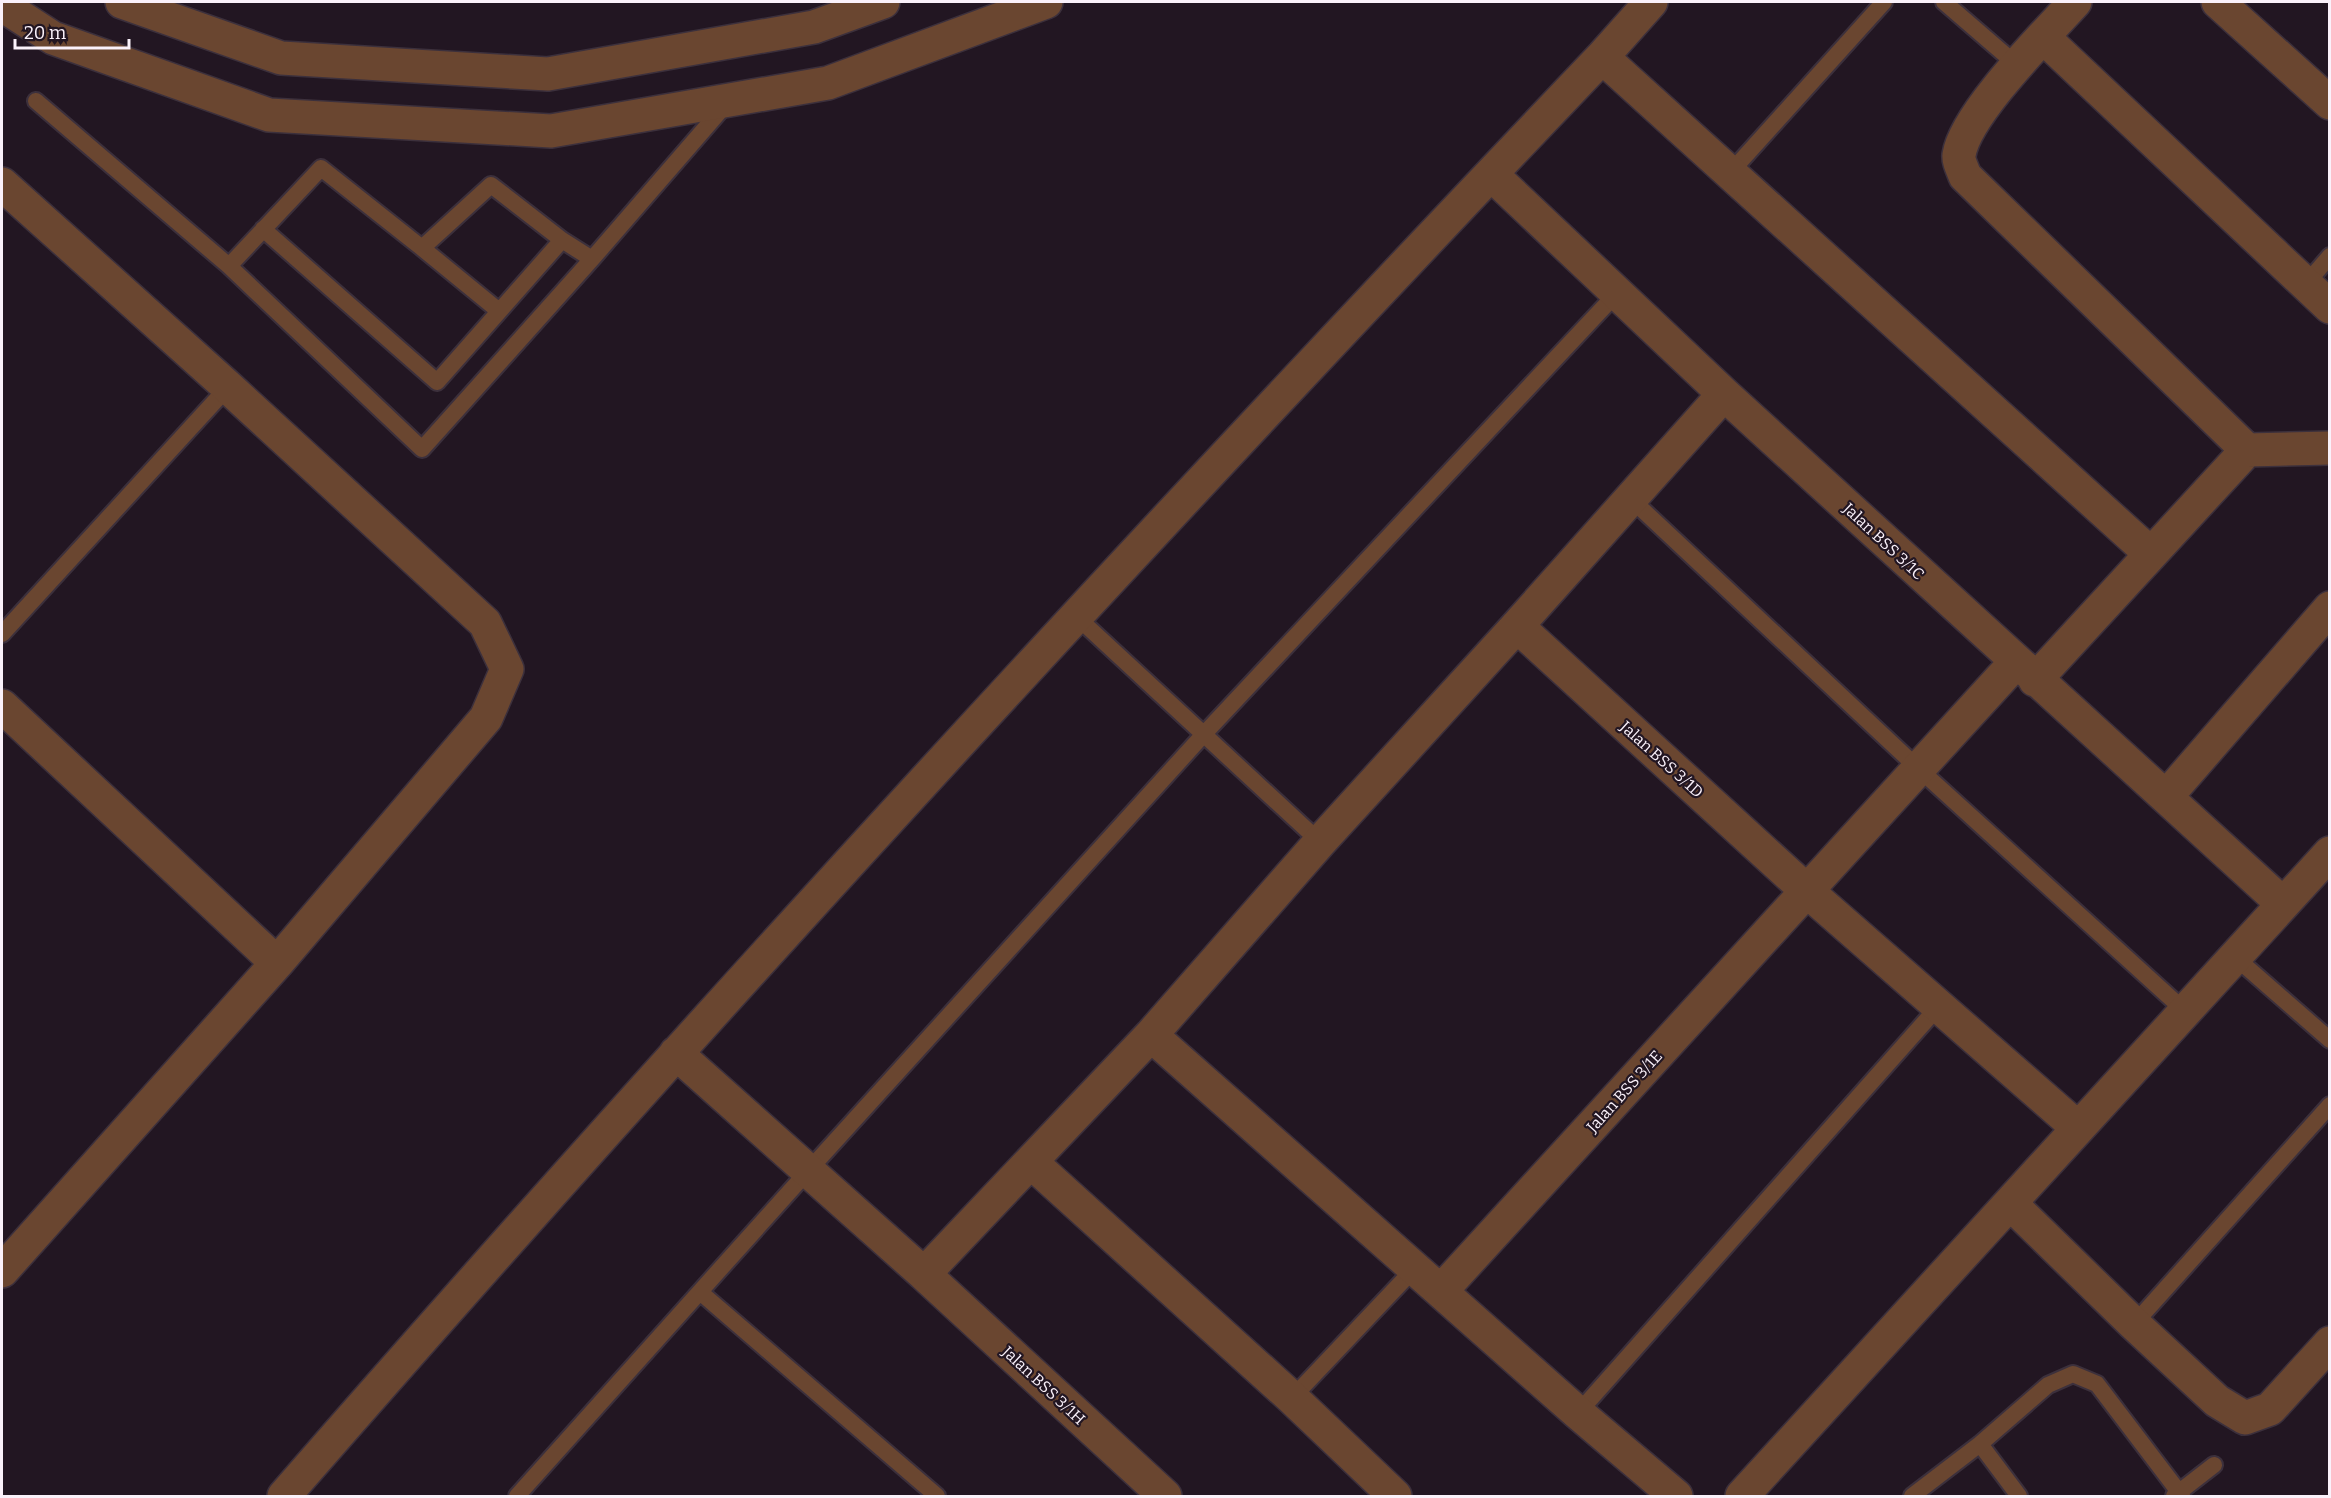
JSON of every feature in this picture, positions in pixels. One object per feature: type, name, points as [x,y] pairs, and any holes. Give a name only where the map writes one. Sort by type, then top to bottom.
[{"type":"street","points":[[122,2],[281,58],[548,74],[814,27],[883,2]]},
{"type":"street","points":[[2,5],[52,38],[269,115],[551,131],[828,83],[1046,2]]},
{"type":"street","points":[[284,1497],[676,1053],[1077,617],[1651,2]]},
{"type":"street","points":[[2075,2],[2017,65],[1968,127],[1959,156],[1965,176],[2247,450],[2330,448]]},
{"type":"street","points":[[2217,2],[2330,102]]},
{"type":"street","points":[[2043,37],[2330,308]]},
{"type":"street","points":[[1602,57],[2151,554]]},
{"type":"street","name":"Jalan BSS 3/1C","points":[[1491,174],[1724,394],[2282,903]]},
{"type":"street","points":[[2,184],[485,623],[507,669],[486,718],[277,963],[3,1265]]},
{"type":"street","points":[[924,1275],[1151,1035],[1320,842],[1724,394]]},
{"type":"street","name":"Jalan BSS 3/1E","points":[[1441,1291],[1919,769],[2151,554],[2247,450]]},
{"type":"street","points":[[2166,797],[2330,608]]},
{"type":"street","name":"Jalan BSS 3/1D","points":[[1517,626],[1807,891],[2078,1128]]},
{"type":"street","points":[[2,706],[277,963]]},
{"type":"street","points":[[1742,1497],[2330,853]]},
{"type":"street","points":[[1151,1035],[1676,1497]]},
{"type":"street","name":"Jalan BSS 3/1H","points":[[676,1053],[924,1275],[1165,1497]]},
{"type":"street","points":[[1030,1162],[1292,1398],[1395,1497]]},
{"type":"street","points":[[2011,1203],[2134,1324],[2217,1401],[2245,1418],[2270,1409],[2330,1344]]},
{"type":"lane","points":[[1729,174],[1884,2]]},
{"type":"lane","points":[[1944,2],[2017,65]]},
{"type":"lane","points":[[36,101],[229,266],[422,449],[730,100]]},
{"type":"lane","points":[[229,266],[321,168],[499,311]]},
{"type":"lane","points":[[422,248],[491,185],[562,240],[592,259]]},
{"type":"lane","points":[[263,229],[437,382],[562,240]]},
{"type":"lane","points":[[2305,285],[2330,256]]},
{"type":"lane","points":[[517,1497],[808,1171],[1204,734],[1617,293]]},
{"type":"lane","points":[[2,633],[228,387]]},
{"type":"lane","points":[[1631,498],[1919,769],[2186,1012]]},
{"type":"lane","points":[[1077,617],[1320,842]]},
{"type":"lane","points":[[2235,957],[2330,1040]]},
{"type":"lane","points":[[1578,1413],[1938,1007]]},
{"type":"lane","points":[[2134,1324],[2330,1105]]},
{"type":"lane","points":[[1292,1398],[1415,1268]]},
{"type":"lane","points":[[700,1292],[937,1497]]},
{"type":"lane","points":[[1912,1497],[1980,1444],[2048,1385],[2073,1374],[2097,1384],[2178,1495],[2214,1465]]},
{"type":"lane","points":[[1980,1444],[2019,1497]]}]
